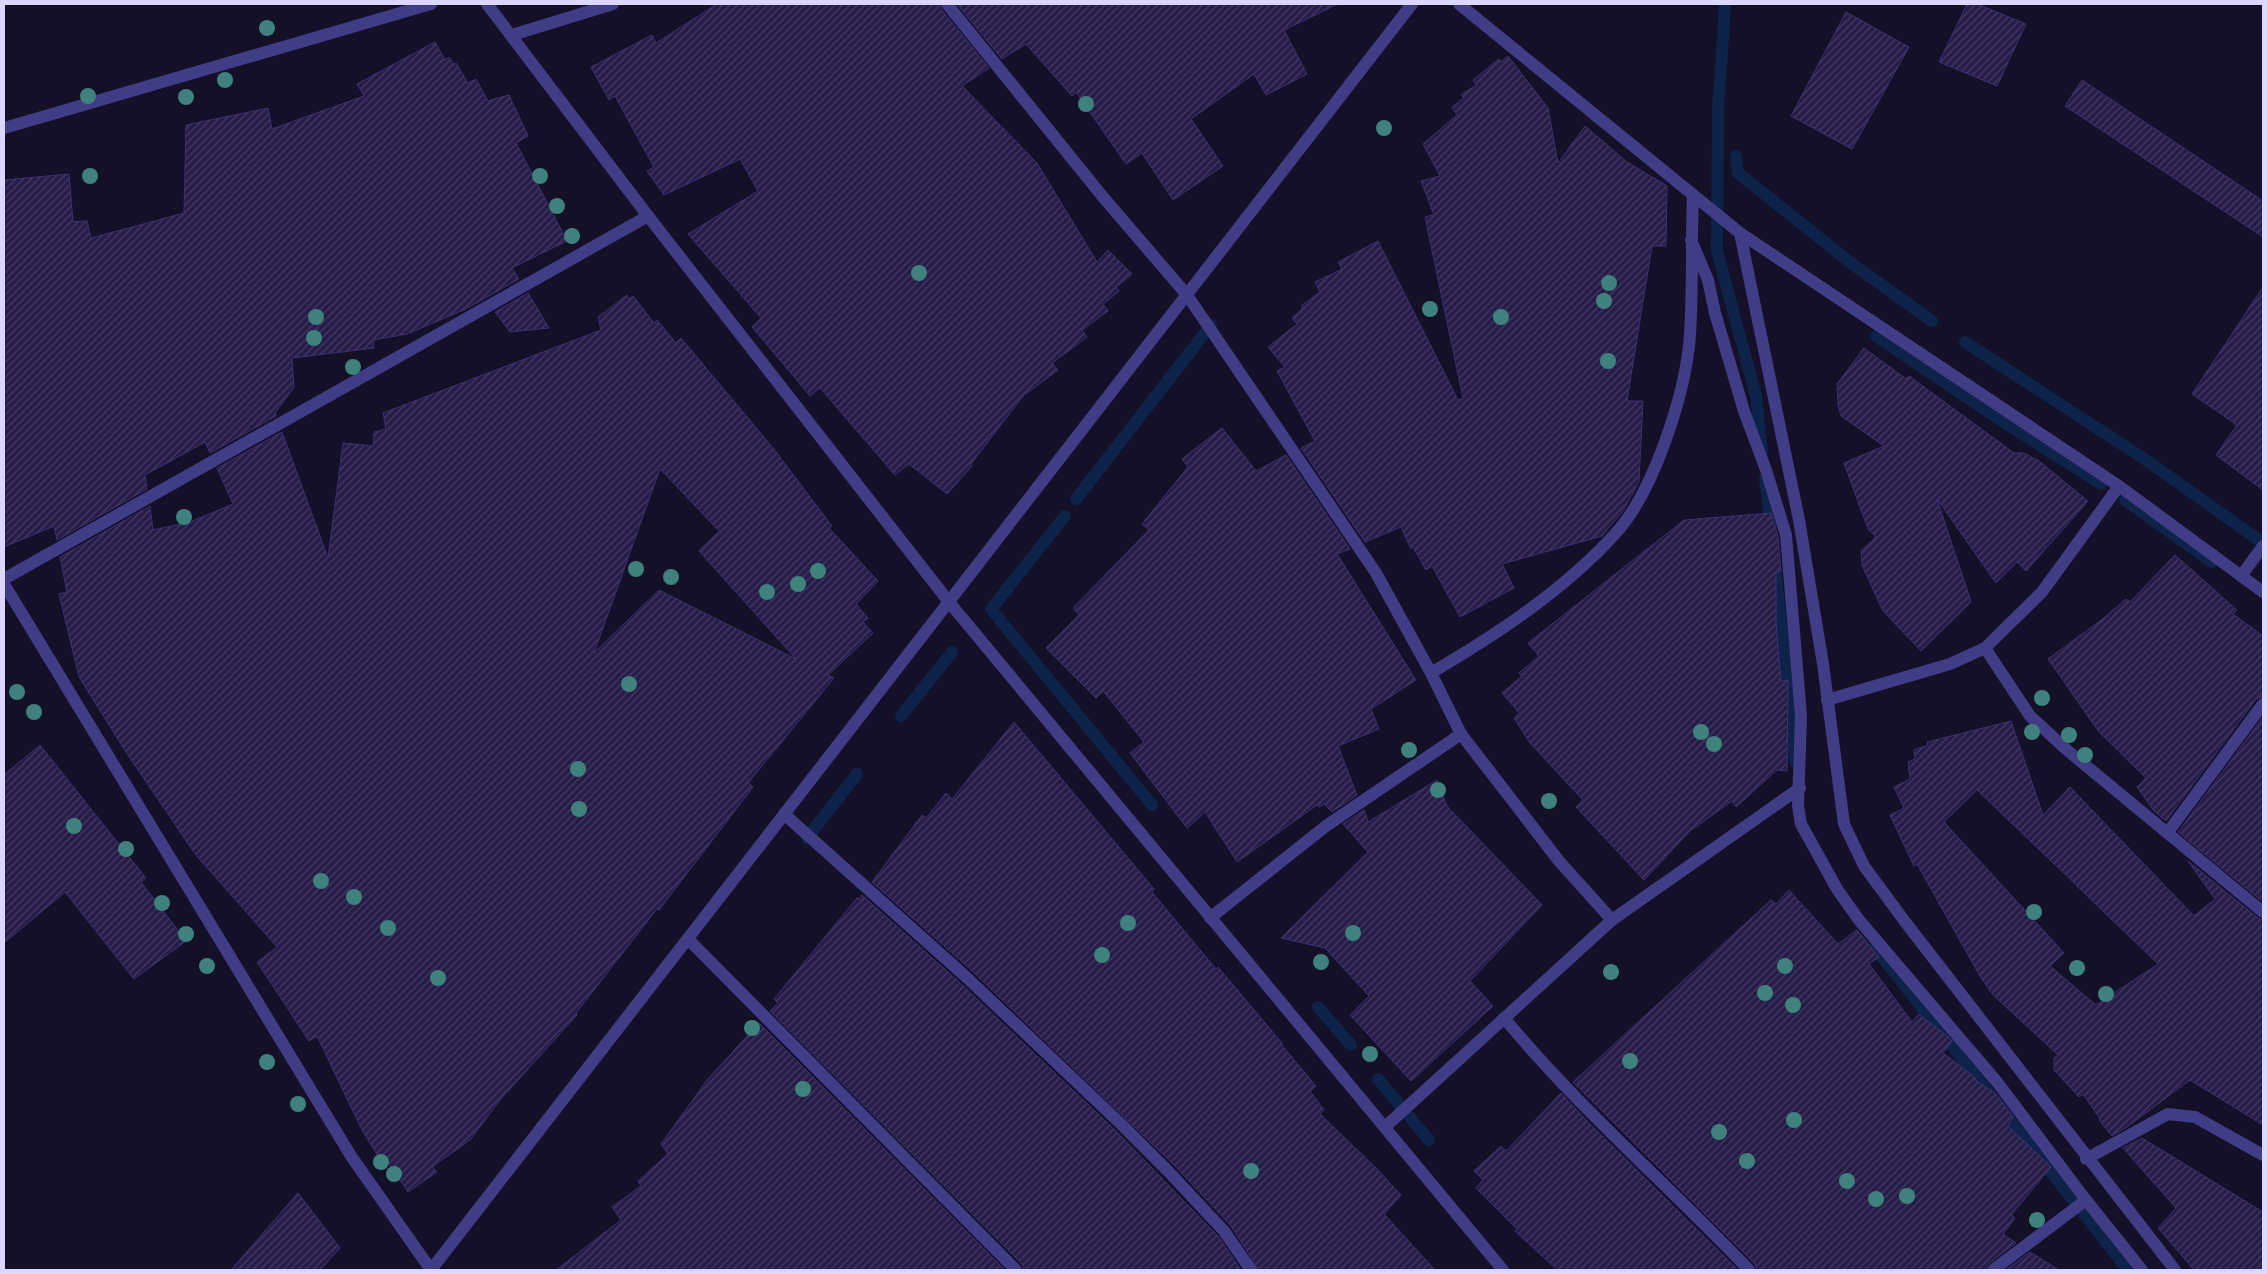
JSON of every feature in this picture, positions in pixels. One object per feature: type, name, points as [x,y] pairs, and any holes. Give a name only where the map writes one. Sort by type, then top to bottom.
[{"type":"street","points":[[4,128],[431,4]]},
{"type":"street","points":[[487,4],[648,216],[949,602],[1503,1270]]},
{"type":"street","points":[[512,35],[613,4]]},
{"type":"street","points":[[947,4],[1103,197],[1187,295],[1376,573],[1462,734],[1559,861],[1612,920]]},
{"type":"street","points":[[4,584],[351,1156],[431,1270],[1412,4]]},
{"type":"street","points":[[1459,4],[1740,233],[2119,486],[2263,592]]},
{"type":"street","points":[[1431,673],[1494,636],[1576,572],[1616,534],[1640,500],[1667,435],[1682,392],[1690,336],[1693,195]]},
{"type":"street","points":[[4,579],[648,216]]},
{"type":"street","points":[[1740,233],[1798,520],[1827,700],[1844,824],[1864,866],[2086,1159],[2175,1270]]},
{"type":"street","points":[[1692,240],[1708,280],[1715,313],[1744,411],[1766,470],[1786,535],[1801,716],[1798,806],[1801,824],[1837,889],[1859,920],[1997,1082],[2086,1200],[2142,1270]]},
{"type":"street","points":[[1827,700],[1950,664],[1985,648],[2042,592],[2119,486]]},
{"type":"street","points":[[2241,576],[2263,546]]},
{"type":"street","points":[[1985,648],[2030,716],[2067,750],[2263,912]]},
{"type":"street","points":[[2168,832],[2263,704]]},
{"type":"street","points":[[1210,918],[1326,826],[1462,734]]},
{"type":"street","points":[[1385,1127],[1612,920],[1800,788]]},
{"type":"street","points":[[784,814],[964,975],[1121,1124],[1168,1170],[1224,1231],[1251,1270]]},
{"type":"street","points":[[688,939],[1016,1270]]},
{"type":"street","points":[[1504,1018],[1535,1055],[1614,1137],[1749,1270]]},
{"type":"street","points":[[2086,1159],[2168,1114],[2195,1117],[2263,1155]]},
{"type":"street","points":[[1994,1270],[2086,1200]]},
{"type":"building","points":[[717,4],[939,4],[941,9],[989,68],[962,86],[1037,163],[1097,262],[1108,250],[1132,274],[1116,287],[1119,291],[1103,304],[1108,311],[1082,330],[1087,337],[1052,363],[1058,370],[1023,396],[971,464],[972,466],[947,494],[909,464],[895,475],[820,388],[810,396],[752,327],[761,318],[688,234],[758,191],[740,159],[664,195],[647,171],[654,167],[615,96],[609,100],[591,67],[652,35],[656,43]]},
{"type":"building","points":[[957,4],[1338,4],[1284,30],[1307,74],[1266,95],[1254,74],[1191,119],[1223,166],[1173,200],[1142,153],[1126,164],[1076,92],[1072,96],[1026,44],[1002,59]]},
{"type":"building","points":[[1967,4],[1977,4],[2026,24],[1997,86],[1939,62]]},
{"type":"building","points":[[1846,12],[1909,47],[1852,149],[1791,116]]},
{"type":"building","points":[[435,42],[445,60],[449,57],[454,64],[456,63],[468,83],[476,79],[488,101],[509,95],[528,136],[516,143],[567,241],[512,268],[519,279],[466,309],[407,334],[373,340],[374,348],[292,358],[294,387],[275,413],[276,416],[210,453],[205,442],[145,475],[147,489],[57,540],[54,526],[4,547],[4,180],[69,174],[73,222],[87,221],[91,238],[184,213],[186,125],[268,108],[272,129],[364,96],[357,84]]},
{"type":"building","points":[[1508,56],[1548,108],[1558,163],[1585,126],[1627,162],[1667,186],[1666,246],[1652,246],[1627,401],[1643,401],[1639,482],[1623,511],[1602,536],[1502,564],[1514,588],[1460,617],[1432,566],[1426,570],[1413,547],[1411,549],[1401,527],[1365,542],[1301,448],[1315,441],[1277,371],[1285,367],[1268,347],[1297,324],[1292,318],[1303,308],[1301,306],[1320,292],[1315,282],[1342,269],[1338,262],[1378,241],[1458,400],[1463,398],[1425,217],[1434,215],[1421,181],[1440,176],[1423,144],[1457,115],[1452,107],[1464,98],[1461,95],[1476,85],[1473,80],[1499,59],[1501,62]]},
{"type":"building","points":[[2082,80],[2263,201],[2263,237],[2065,106]]},
{"type":"building","points":[[2263,287],[2263,490],[2216,455],[2237,425],[2192,394]]},
{"type":"building","points":[[528,293],[549,328],[510,332],[495,312]]},
{"type":"building","points":[[627,295],[629,299],[633,296],[654,323],[657,320],[676,343],[681,338],[773,448],[832,526],[829,528],[878,581],[856,604],[868,618],[863,622],[873,633],[828,675],[834,678],[748,783],[753,787],[659,910],[657,909],[576,1013],[577,1015],[500,1100],[470,1140],[432,1167],[437,1172],[408,1192],[383,1155],[379,1158],[362,1130],[317,1036],[309,1041],[257,962],[277,947],[195,854],[124,749],[79,677],[59,594],[67,592],[60,557],[150,506],[153,530],[190,522],[233,504],[217,468],[282,432],[328,558],[343,443],[373,446],[374,432],[386,429],[383,413],[601,330],[598,317]],"holes":[[[660,469],[719,531],[699,551],[796,659],[659,590],[594,653]]]},
{"type":"building","points":[[1864,348],[1906,379],[1909,376],[2014,453],[2024,453],[2039,461],[2088,501],[2026,571],[2017,562],[1996,583],[1937,499],[1971,602],[1921,651],[1883,611],[1862,565],[1861,551],[1876,537],[1868,529],[1844,463],[1884,446],[1841,416],[1838,405],[1837,384]]},
{"type":"building","points":[[1222,428],[1256,471],[1286,455],[1350,549],[1337,554],[1416,680],[1371,709],[1379,729],[1338,746],[1357,795],[1332,812],[1324,804],[1319,807],[1317,805],[1237,862],[1205,812],[1187,828],[1130,753],[1144,742],[1103,691],[1096,698],[1046,648],[1079,615],[1073,608],[1149,530],[1142,524],[1188,467],[1182,459]]},
{"type":"building","points":[[1771,513],[1778,537],[1781,572],[1776,572],[1776,624],[1781,681],[1788,680],[1787,771],[1777,770],[1736,807],[1732,801],[1690,831],[1644,880],[1576,807],[1583,800],[1530,743],[1514,718],[1519,713],[1502,693],[1522,676],[1519,673],[1539,656],[1528,643],[1684,520]]},
{"type":"building","points":[[2175,555],[2237,610],[2233,614],[2263,636],[2263,696],[2256,699],[2166,821],[2154,811],[2137,787],[2146,778],[2099,732],[2048,659],[2104,618],[2126,599],[2130,602]]},
{"type":"building","points":[[2263,717],[2263,902],[2178,832]]},
{"type":"building","points":[[2011,721],[2043,815],[2070,787],[2194,916],[2215,899],[2188,861],[2258,918],[2263,920],[2263,1125],[2190,1080],[2112,1136],[2099,1120],[2083,1094],[2079,1097],[2054,1070],[2054,1058],[2058,1055],[1993,995],[1980,976],[1917,864],[1914,866],[1890,815],[1904,808],[1894,787],[1910,779],[1908,762],[1915,759],[1914,750],[1928,745],[1927,742]],"holes":[[[1977,790],[2158,964],[2096,1005],[2050,966],[2064,953],[1944,822]]]},
{"type":"building","points":[[1014,722],[1154,889],[1152,892],[1216,969],[1218,967],[1316,1086],[1310,1091],[1324,1110],[1320,1114],[1401,1195],[1384,1214],[1435,1270],[1259,1270],[1231,1226],[1174,1165],[970,969],[872,882],[922,815],[926,818],[946,793],[952,799]]},
{"type":"building","points":[[40,745],[146,878],[141,882],[186,941],[134,979],[65,892],[4,943],[4,775]]},
{"type":"building","points":[[1437,780],[1447,806],[1542,905],[1470,981],[1493,1006],[1411,1081],[1350,1015],[1369,996],[1325,948],[1281,938],[1368,852],[1343,824],[1364,810],[1368,822]]},
{"type":"building","points":[[1789,890],[1838,944],[1857,930],[1879,957],[1869,964],[1912,1022],[1919,1014],[1952,1041],[1943,1053],[1976,1078],[1975,1080],[1996,1094],[2013,1117],[2008,1126],[2051,1167],[2011,1215],[2015,1218],[2003,1234],[2016,1243],[1988,1264],[1985,1270],[1757,1270],[1755,1264],[1573,1082],[1771,900],[1776,904]]},
{"type":"building","points":[[862,895],[958,981],[1115,1130],[1218,1236],[1241,1270],[1024,1270],[1022,1264],[770,1011],[778,1003],[774,999],[857,898],[859,899]]},
{"type":"building","points":[[759,1023],[1005,1270],[556,1270],[621,1220],[612,1207],[641,1186],[638,1181],[668,1154],[661,1144],[707,1080]]},
{"type":"building","points":[[1561,1093],[1738,1270],[1557,1270],[1515,1231],[1517,1229],[1476,1188],[1483,1180],[1474,1171],[1501,1146],[1506,1151]]},
{"type":"building","points":[[2142,1138],[2263,1212],[2263,1270],[2194,1270],[2158,1228],[2176,1208],[2123,1148]]},
{"type":"building","points":[[298,1193],[340,1248],[320,1270],[231,1270]]},
{"type":"building","points":[[2030,1252],[2059,1270],[2006,1270]]},
{"type":"waterway","points":[[1725,4],[1718,111],[1717,251],[1756,396],[1762,453]]},
{"type":"waterway","points":[[1736,156],[1738,173],[1851,263],[1932,321]]},
{"type":"waterway","points":[[1076,499],[1211,325]]},
{"type":"waterway","points":[[1876,336],[1999,419],[2101,484]]},
{"type":"waterway","points":[[1965,342],[2146,460],[2263,543]]},
{"type":"waterway","points":[[1765,478],[1771,530]]},
{"type":"waterway","points":[[2125,500],[2212,562]]},
{"type":"waterway","points":[[1065,516],[991,609],[1152,805]]},
{"type":"waterway","points":[[1774,557],[1795,761]]},
{"type":"waterway","points":[[901,716],[952,652]]},
{"type":"waterway","points":[[807,838],[857,774]]},
{"type":"waterway","points":[[1875,948],[2128,1270]]},
{"type":"waterway","points":[[1318,1007],[1351,1045]]},
{"type":"waterway","points":[[1378,1079],[1429,1140]]}]
